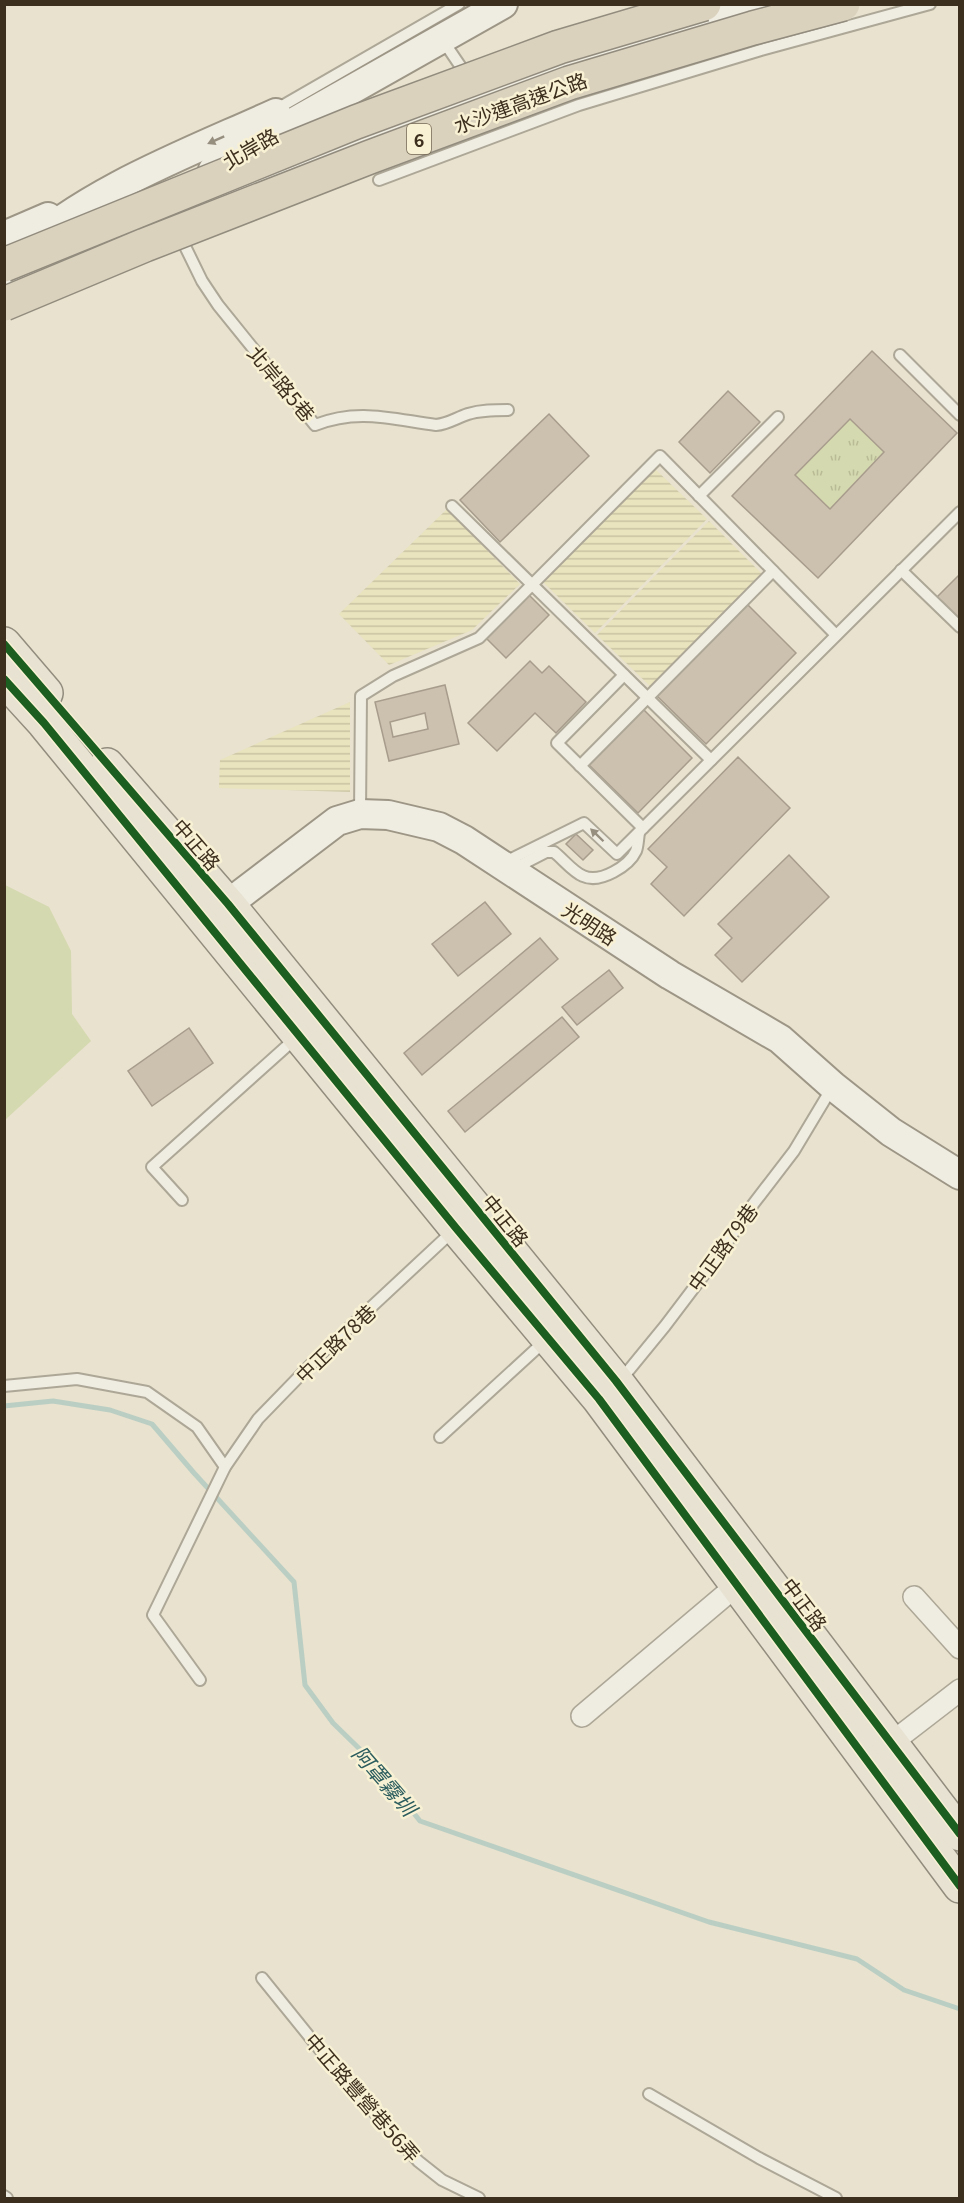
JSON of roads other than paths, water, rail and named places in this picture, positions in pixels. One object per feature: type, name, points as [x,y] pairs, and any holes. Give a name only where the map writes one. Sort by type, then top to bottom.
[{"type":"highway","name":"水沙連高速公路","points":[[4,266],[357,122],[560,47],[704,4]]},
{"type":"highway","name":"水沙連高速公路","points":[[4,302],[370,157],[569,83],[753,28],[843,4]]},
{"type":"main road","name":"中正路","points":[[4,644],[218,913],[608,1390],[880,1754],[960,1886]]},
{"type":"main road","name":"中正路","points":[[4,679],[218,913],[300,1035],[456,1228],[549,1337],[608,1390],[737,1585],[880,1754],[960,1834]]},
{"type":"street","name":"北岸路","points":[[4,302],[41,269],[170,215],[218,165],[503,4]]},
{"type":"street","points":[[170,215],[360,140],[564,65],[769,4]]},
{"type":"street","name":"北岸路","points":[[4,266],[39,235],[68,214],[114,188],[153,181],[249,125],[442,39]]},
{"type":"street","points":[[4,236],[114,188]]},
{"type":"street","name":"光明路","points":[[218,913],[337,821],[360,814],[388,815],[439,827],[464,840],[670,975],[780,1039],[833,1086],[891,1132],[960,1175]]},
{"type":"street","points":[[582,1716],[737,1585]]},
{"type":"street","points":[[914,1597],[960,1648]]},
{"type":"street","points":[[880,1754],[960,1690]]},
{"type":"lane","points":[[249,125],[459,4]]},
{"type":"lane","points":[[379,180],[579,105],[761,50],[930,4]]},
{"type":"lane","points":[[442,39],[504,133]]},
{"type":"lane","name":"北岸路5巷","points":[[153,181],[202,281],[218,305],[315,426],[333,418],[356,415],[436,425],[448,424],[460,417],[484,411],[508,410]]},
{"type":"lane","points":[[900,355],[960,415]]},
{"type":"lane","points":[[699,496],[778,417]]},
{"type":"lane","points":[[360,814],[361,696],[393,676],[479,638],[660,456],[836,635]]},
{"type":"lane","points":[[452,506],[711,760]]},
{"type":"lane","points":[[505,867],[584,823],[617,854],[960,512]]},
{"type":"lane","points":[[901,570],[960,627]]},
{"type":"lane","points":[[580,766],[773,571]]},
{"type":"lane","points":[[624,675],[557,743],[641,830]]},
{"type":"lane","points":[[505,867],[546,852],[554,852],[583,877],[600,877],[629,860],[636,851],[641,830]]},
{"type":"lane","points":[[182,1200],[152,1167],[300,1035]]},
{"type":"lane","name":"中正路79巷","points":[[608,1390],[640,1357],[715,1260],[751,1207],[794,1151],[833,1086]]},
{"type":"lane","name":"中正路78巷","points":[[200,1680],[153,1615],[225,1467],[258,1419],[322,1353],[456,1228]]},
{"type":"lane","points":[[440,1437],[549,1337]]},
{"type":"lane","points":[[4,1386],[77,1380],[147,1392],[197,1426],[225,1467]]},
{"type":"lane","name":"中正路豐營巷56弄","points":[[262,1978],[338,2072],[418,2161],[442,2180],[479,2199]]},
{"type":"lane","points":[[649,2094],[759,2158],[836,2199]]},
{"type":"waterway","name":"阿罩霧圳","points":[[4,1406],[53,1401],[110,1410],[152,1424],[294,1582],[305,1685],[333,1723],[374,1763],[420,1821],[709,1922],[857,1959],[904,1990],[960,2009]]}]
